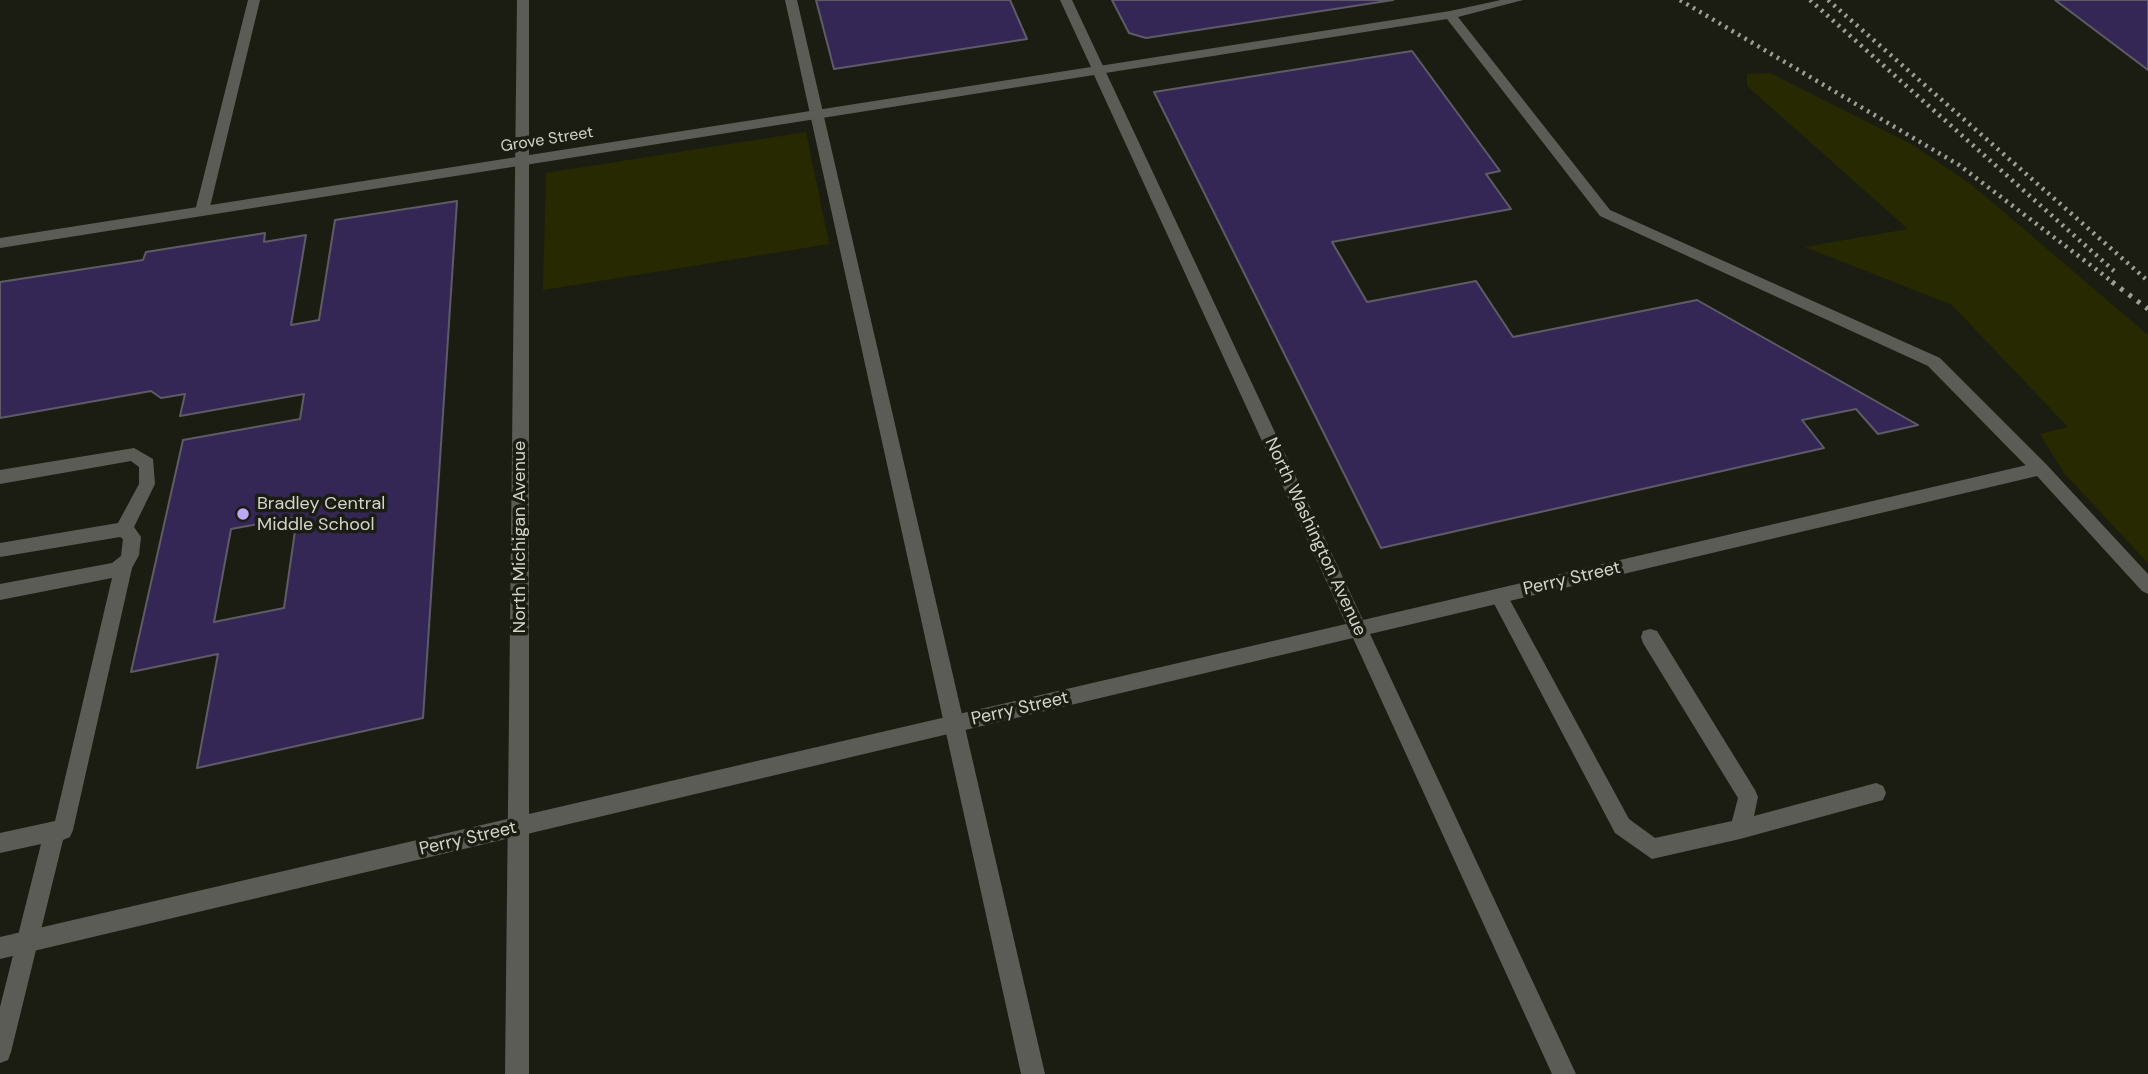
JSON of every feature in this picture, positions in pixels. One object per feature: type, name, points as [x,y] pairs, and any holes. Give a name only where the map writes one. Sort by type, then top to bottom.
[{"type":"street","points":[[202,211],[254,0]]},
{"type":"street","name":"North Michigan Avenue","points":[[517,1074],[523,0]]},
{"type":"street","points":[[791,0],[1032,1074]]},
{"type":"street","name":"North Washington Avenue","points":[[1066,0],[1564,1074]]},
{"type":"street","name":"Grove Street","points":[[0,243],[1450,15],[1517,0]]},
{"type":"street","points":[[1450,15],[1605,213],[1934,362],[2040,468],[2148,586]]},
{"type":"street","points":[[0,477],[134,454],[147,464],[147,484],[124,529]]},
{"type":"street","name":"Perry Street","points":[[0,948],[2040,468]]},
{"type":"street","points":[[0,550],[124,529]]},
{"type":"street","points":[[0,843],[63,831],[124,565],[131,554],[132,537],[124,529]]},
{"type":"street","points":[[0,592],[106,572],[124,565]]},
{"type":"street","points":[[1499,596],[1622,826],[1652,849],[1876,793]]},
{"type":"street","points":[[1650,637],[1748,797],[1740,829]]},
{"type":"street","points":[[0,1052],[55,831]]},
{"type":"green space","points":[[1770,73],[1911,144],[1972,185],[2148,335],[2148,563],[2064,473],[2040,434],[2068,427],[1952,305],[1805,247],[1908,229],[1747,86],[1747,74]]},
{"type":"green space","points":[[806,132],[829,244],[543,290],[546,173]]},
{"type":"building","points":[[816,0],[1010,0],[1027,39],[834,69]]},
{"type":"building","points":[[1112,0],[1393,0],[1146,38],[1129,33]]},
{"type":"building","points":[[2055,0],[2148,0],[2148,70]]},
{"type":"building","points":[[1412,51],[1500,171],[1486,174],[1511,209],[1332,242],[1367,302],[1476,281],[1513,337],[1697,300],[1918,425],[1878,434],[1856,409],[1802,420],[1824,448],[1381,548],[1154,92]]},
{"type":"building","points":[[457,201],[423,718],[197,768],[218,654],[131,672],[183,440],[300,419],[304,394],[180,416],[185,394],[161,398],[151,391],[0,418],[0,282],[143,260],[146,252],[265,233],[264,242],[306,235],[291,325],[319,320],[335,220]],"holes":[[[297,517],[284,608],[214,622],[231,529]]]},
{"type":"railway","points":[[1680,0],[1959,165],[2114,283]]},
{"type":"railway","points":[[1810,0],[2114,271]]},
{"type":"railway","points":[[1828,0],[2148,281]]},
{"type":"railway","points":[[2112,282],[2148,309]]},
{"type":"place","name":"Bradley Central Middle School","points":[[243,514]]}]
